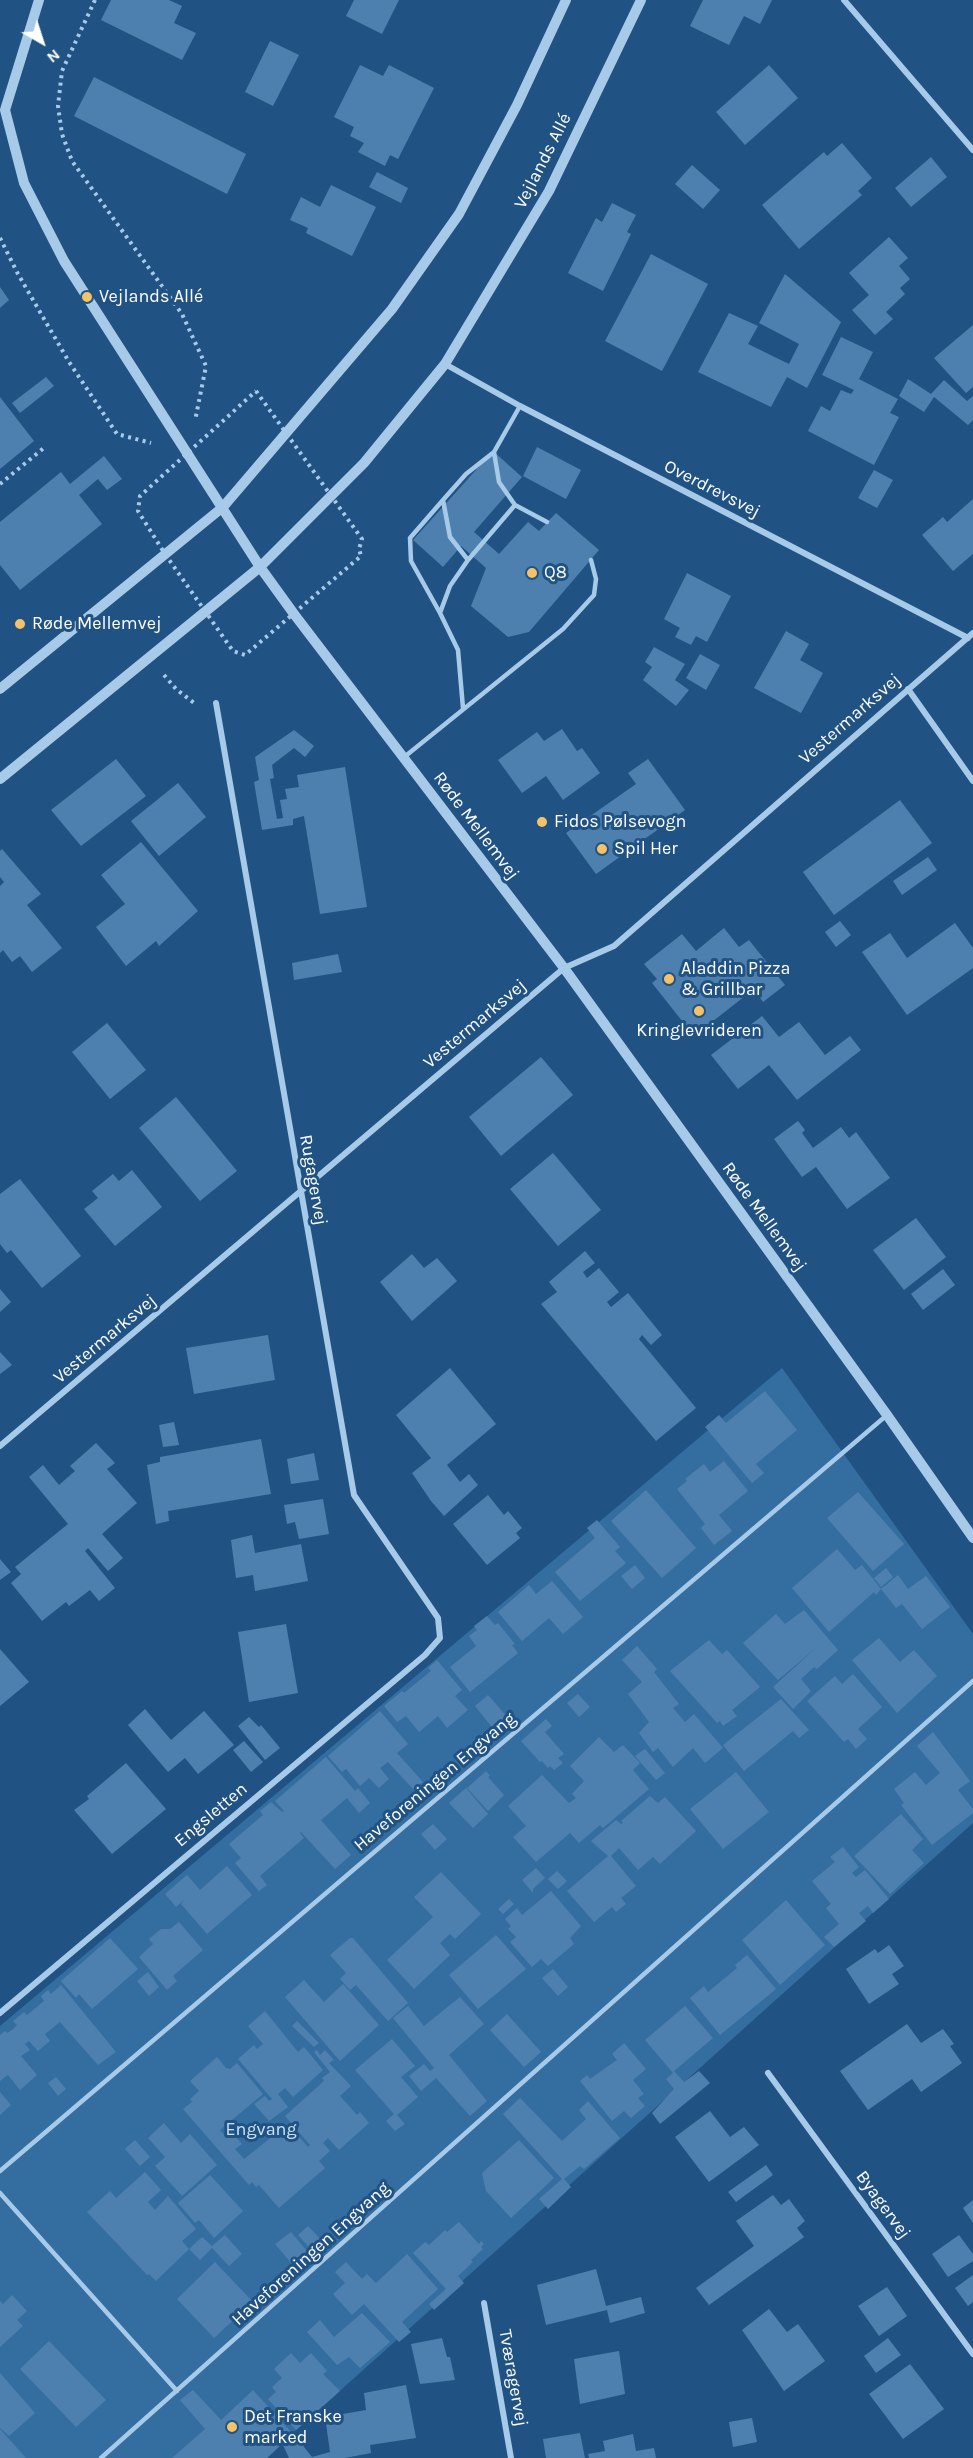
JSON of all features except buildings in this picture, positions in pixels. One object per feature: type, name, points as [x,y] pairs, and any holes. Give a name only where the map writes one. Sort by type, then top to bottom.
[{"type":"street","points":[[3,110],[39,0]]},
{"type":"street","points":[[0,689],[223,507],[392,309],[459,214],[517,105],[566,0]]},
{"type":"street","name":"Vejlands Allé","points":[[0,779],[260,567],[364,463],[445,364],[549,191],[641,0]]},
{"type":"street","points":[[844,0],[973,150]]},
{"type":"street","name":"Røde Mellemvej","points":[[3,110],[24,183],[64,261],[260,567],[564,968],[887,1415],[973,1538]]},
{"type":"street","name":"Overdrevsvej","points":[[445,364],[520,406],[970,635]]},
{"type":"street","name":"Vestermarksvej","points":[[0,1446],[564,968],[614,946],[970,635]]},
{"type":"street","points":[[908,689],[973,782]]},
{"type":"street","name":"Rugagervej","points":[[216,703],[354,1494],[438,1617],[440,1638]]},
{"type":"street","name":"Engsletten","points":[[0,2013],[425,1655],[440,1638]]},
{"type":"street","name":"Byagervej","points":[[768,2073],[973,2354]]},
{"type":"street","name":"Tværagervej","points":[[484,2304],[511,2458]]},
{"type":"lane","points":[[463,708],[458,650],[411,561],[410,538],[466,474],[494,452],[520,406]]},
{"type":"lane","points":[[494,452],[499,482],[514,505],[547,522]]},
{"type":"lane","points":[[443,500],[450,537],[468,560]]},
{"type":"lane","points":[[440,613],[450,586],[468,560],[514,505]]},
{"type":"lane","points":[[403,758],[563,629],[594,595],[596,579],[591,560]]},
{"type":"lane","name":"Haveforeningen Engvang","points":[[0,2170],[887,1415]]},
{"type":"lane","name":"Haveforeningen Engvang","points":[[101,2458],[973,1681]]},
{"type":"lane","points":[[0,2193],[177,2391]]},
{"type":"path","points":[[95,0],[62,71],[58,106],[62,134],[77,169],[182,314],[206,366],[193,431]]},
{"type":"path","points":[[0,238],[69,362],[117,434],[157,445]]},
{"type":"path","points":[[0,484],[45,447]]},
{"type":"path","points":[[149,657],[176,689],[218,721]]},
{"type":"green space","name":"Engvang","points":[[782,1368],[973,1634],[973,1823],[265,2458],[0,2458],[0,2026]]},
{"type":"place","name":"Vejlands Allé","points":[[87,297]]},
{"type":"place","name":"Q8","points":[[532,573]]},
{"type":"place","name":"Røde Mellemvej","points":[[20,624]]},
{"type":"place","name":"Fidos Pølsevogn","points":[[542,822]]},
{"type":"place","name":"Spil Her","points":[[602,849]]},
{"type":"place","name":"Aladdin Pizza & Grillbar","points":[[669,979]]},
{"type":"place","name":"Kringlevrideren","points":[[699,1011]]},
{"type":"place","name":"Det Franske marked","points":[[232,2427]]}]
